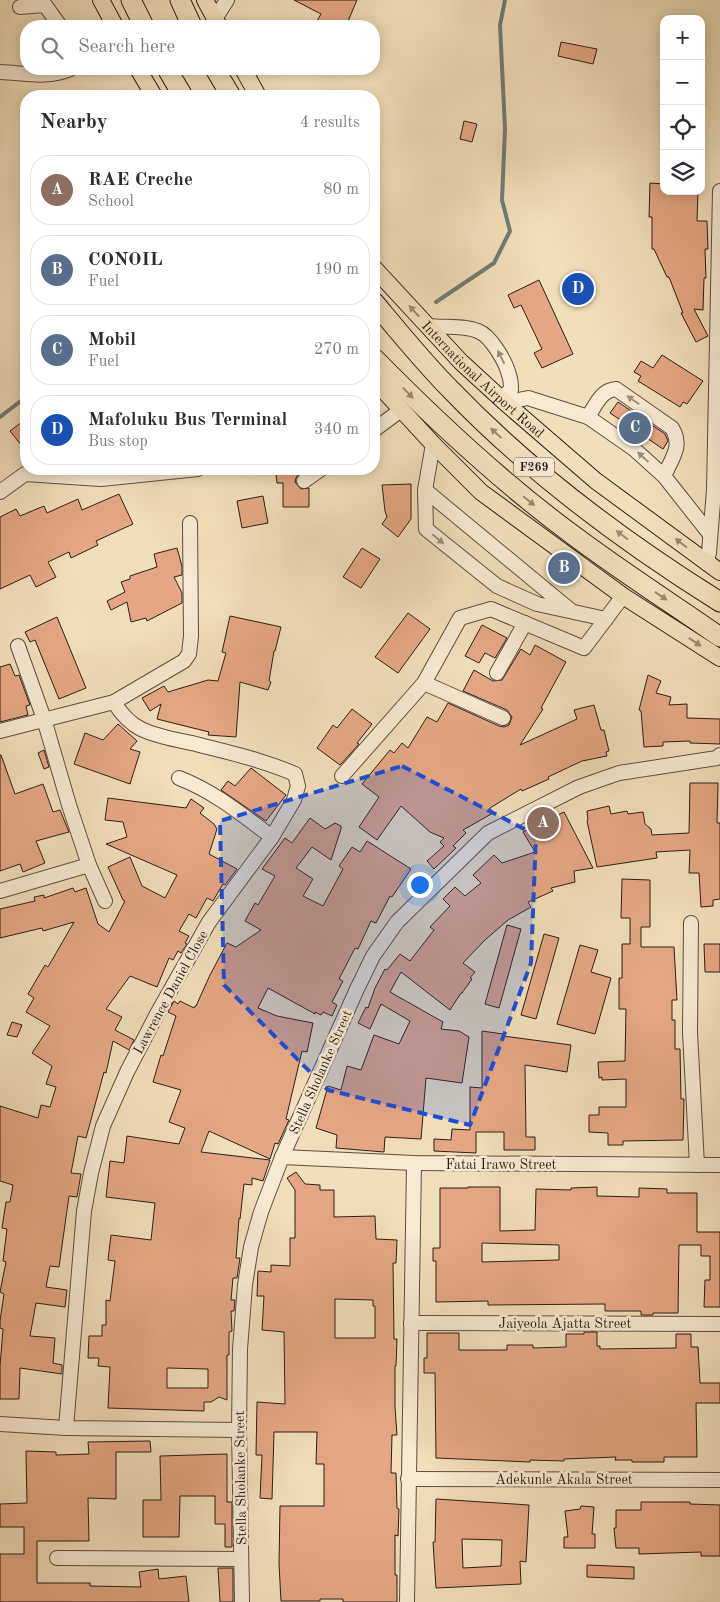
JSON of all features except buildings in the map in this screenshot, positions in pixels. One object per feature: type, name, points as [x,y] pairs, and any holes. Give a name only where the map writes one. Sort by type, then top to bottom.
[{"type":"highway","points":[[131,0],[141,20]]},
{"type":"highway","points":[[180,0],[189,20]]},
{"type":"highway","points":[[170,75],[178,90]]},
{"type":"highway","points":[[218,75],[227,90]]},
{"type":"highway","name":"International Airport Road","points":[[380,309],[452,391],[551,482],[654,559],[720,602]]},
{"type":"highway","name":"F269","points":[[380,364],[429,413],[529,501],[573,535],[720,637]]},
{"type":"main road","points":[[102,0],[112,20]]},
{"type":"main road","points":[[205,0],[215,20]]},
{"type":"main road","points":[[142,75],[150,90]]},
{"type":"main road","points":[[246,75],[255,90]]},
{"type":"main road","name":"International Airport Road","points":[[380,274],[461,362],[505,402],[596,481],[720,572]]},
{"type":"main road","points":[[380,387],[481,492],[623,596],[720,658]]},
{"type":"street","points":[[218,20],[227,0]]},
{"type":"street","points":[[20,7],[45,5],[56,20]]},
{"type":"street","points":[[0,72],[20,73]]},
{"type":"street","points":[[706,563],[709,553],[709,533],[717,486],[720,191]]},
{"type":"street","points":[[428,326],[465,328],[480,332],[498,350],[510,375],[511,390],[505,402]]},
{"type":"street","points":[[588,417],[602,395],[610,389],[616,389],[672,428],[677,436],[678,446],[664,476]]},
{"type":"street","points":[[505,402],[528,398],[588,417],[634,449],[664,476],[709,533]]},
{"type":"street","points":[[380,426],[401,410]]},
{"type":"street","points":[[433,444],[425,490],[426,529],[498,586],[537,604],[606,619]]},
{"type":"street","points":[[0,492],[22,475]]},
{"type":"street","points":[[64,475],[101,479],[140,475]]},
{"type":"street","points":[[304,481],[312,475]]},
{"type":"street","points":[[425,490],[572,612]]},
{"type":"street","points":[[0,731],[114,702],[184,661],[189,654],[191,636],[190,523]]},
{"type":"street","points":[[342,776],[424,684],[460,618],[491,609],[584,648],[623,596]]},
{"type":"street","points":[[497,673],[524,622]]},
{"type":"street","points":[[18,646],[44,719],[89,865],[105,901]]},
{"type":"street","points":[[424,684],[503,718]]},
{"type":"street","name":"Lawrence Daniel Close","points":[[66,1428],[84,1212],[103,1126],[156,1014],[209,922],[272,837],[294,800],[298,786],[295,774],[279,767],[243,756],[160,736],[139,728],[120,712],[114,702]]},
{"type":"street","name":"Stella Sholanke Street","points":[[242,1602],[239,1430],[240,1348],[245,1285],[251,1247],[282,1157],[373,956],[397,922],[488,833],[578,787],[619,773],[717,758],[720,755]]},
{"type":"street","points":[[179,778],[215,796],[272,837]]},
{"type":"street","points":[[0,891],[89,865]]},
{"type":"street","points":[[691,923],[690,1032],[696,1165]]},
{"type":"street","name":"Fatai Irawo Street","points":[[282,1157],[414,1163],[720,1165]]},
{"type":"street","points":[[406,1602],[414,1163]]},
{"type":"street","name":"Jaiyeola Ajatta Street","points":[[411,1323],[720,1324]]},
{"type":"street","points":[[0,1424],[66,1428],[239,1430]]},
{"type":"street","name":"Adekunle Akala Street","points":[[408,1479],[720,1480]]},
{"type":"street","points":[[57,1558],[241,1559]]},
{"type":"highlighted area","points":[[402,766],[536,835],[531,963],[470,1125],[328,1090],[224,985],[220,821]]},
{"type":"waterway","points":[[436,302],[494,263],[510,231],[502,200],[505,129],[500,25],[505,0]]},
{"type":"waterway","points":[[0,417],[20,402]]},
{"type":"place","name":"Mafoluku Bus Terminal","points":[[578,289]]},
{"type":"place","name":"Mobil","points":[[635,428]]},
{"type":"place","name":"CONOIL","points":[[564,568]]},
{"type":"place","name":"RAE Creche","points":[[543,823]]}]
